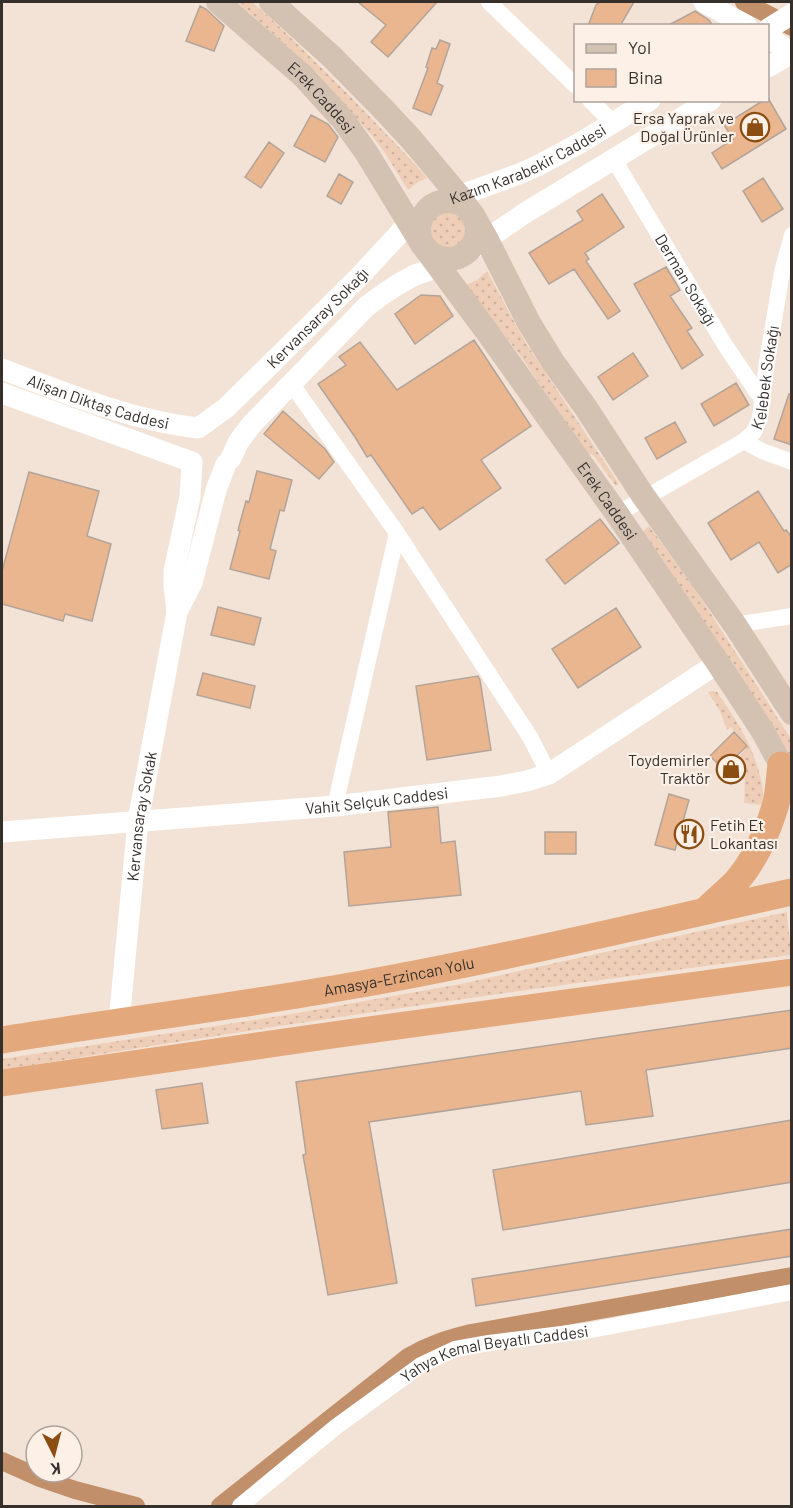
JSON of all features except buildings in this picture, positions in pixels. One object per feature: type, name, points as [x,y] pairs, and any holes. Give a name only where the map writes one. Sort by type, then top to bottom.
[{"type":"highway","points":[[781,765],[792,795]]},
{"type":"highway","points":[[704,911],[746,870],[755,853],[776,805],[781,765]]},
{"type":"highway","name":"Amasya-Erzincan Yolu","points":[[2,1040],[356,985],[576,941],[792,892]]},
{"type":"highway","points":[[2,1083],[792,972]]},
{"type":"main road","name":"Erek Caddesi","points":[[218,2],[303,76],[343,120],[366,152],[422,244],[616,514],[718,663],[762,730],[781,765]]},
{"type":"main road","name":"Erek Caddesi","points":[[271,2],[332,57],[385,111],[411,139],[474,217]]},
{"type":"main road","name":"Erek Caddesi","points":[[434,205],[443,202],[461,204],[474,217],[529,322],[553,362],[586,408],[644,498],[735,626],[792,713]]},
{"type":"main road","points":[[422,244],[419,226],[427,210],[434,205]]},
{"type":"main road","points":[[462,256],[474,243],[477,226],[474,217]]},
{"type":"main road","name":"Erek Caddesi","points":[[422,244],[435,256],[444,259],[462,256]]},
{"type":"street","points":[[489,2],[574,84]]},
{"type":"street","points":[[704,2],[743,24]]},
{"type":"street","points":[[769,28],[792,15]]},
{"type":"street","points":[[769,38],[792,53],[769,66]]},
{"type":"street","points":[[592,102],[613,123]]},
{"type":"street","name":"Kazım Karabekir Caddesi","points":[[434,205],[537,166],[647,102]]},
{"type":"street","name":"Kazım Karabekir Caddesi","points":[[462,256],[525,213],[708,102]]},
{"type":"street","name":"Derman Sokağı","points":[[613,158],[725,345],[763,401]]},
{"type":"street","name":"Kervansaray Sokağı","points":[[198,428],[226,408],[358,278],[409,223],[434,205]]},
{"type":"street","name":"Kelebek Sokağı","points":[[616,514],[744,441],[754,432],[760,418],[782,272],[792,235]]},
{"type":"street","name":"Kervansaray Sokağı","points":[[228,461],[244,433],[252,424],[367,306],[415,275],[462,256]]},
{"type":"street","name":"Alişan Diktaş Caddesi","points":[[2,369],[126,413],[169,424],[198,428]]},
{"type":"street","points":[[291,383],[397,533],[530,737],[549,774]]},
{"type":"street","name":"Alişan Diktaş Caddesi","points":[[2,393],[192,462]]},
{"type":"street","points":[[212,424],[226,430],[233,443],[233,451],[228,461],[220,468],[205,470],[198,467],[188,455],[188,440],[192,433],[198,428],[212,424]]},
{"type":"street","points":[[744,441],[762,451],[792,462]]},
{"type":"street","name":"Kervansaray Sokak","points":[[119,1022],[138,821],[177,612],[192,583],[216,490],[228,461]]},
{"type":"street","name":"Kervansaray Sokak","points":[[177,612],[174,571],[190,497],[192,462]]},
{"type":"street","points":[[335,806],[397,533]]},
{"type":"street","points":[[735,626],[792,616]]},
{"type":"street","name":"Vahit Selçuk Caddesi","points":[[2,832],[335,806],[526,781],[549,774],[718,663]]},
{"type":"street","name":"Yahya Kemal Beyatlı Caddesi","points":[[240,1506],[337,1426],[421,1365],[455,1349],[586,1331],[792,1292]]},
{"type":"shaded area","points":[[237,2],[252,2],[276,24],[348,94],[427,178],[408,190],[385,153],[356,118],[299,57]]},
{"type":"shaded area","points":[[448,212],[461,218],[467,231],[461,244],[448,250],[435,244],[429,231],[435,218]]},
{"type":"shaded area","points":[[487,271],[524,340],[619,484],[616,486],[593,455],[586,453],[522,358],[466,285],[477,280]]},
{"type":"shaded area","points":[[649,526],[695,589],[791,739],[791,766],[642,532]]},
{"type":"shaded area","points":[[714,691],[726,705],[749,745],[760,774],[764,805],[744,803],[744,773],[740,756],[748,746],[730,727],[727,730],[720,711],[708,692]]},
{"type":"shaded area","points":[[787,912],[791,955],[396,1009],[2,1070],[2,1059],[286,1015],[461,984]]},
{"type":"waterway","points":[[744,2],[792,27]]},
{"type":"waterway","points":[[220,1506],[408,1357],[431,1345],[471,1333],[792,1276]]},
{"type":"waterway","points":[[2,1461],[75,1490],[136,1506]]},
{"type":"place","name":"Ersa Yaprak ve Doğal Ürünler","points":[[755,127]]},
{"type":"place","name":"Toydemirler Traktör","points":[[731,769]]},
{"type":"place","name":"Fetih Et Lokantası","points":[[689,834]]}]
